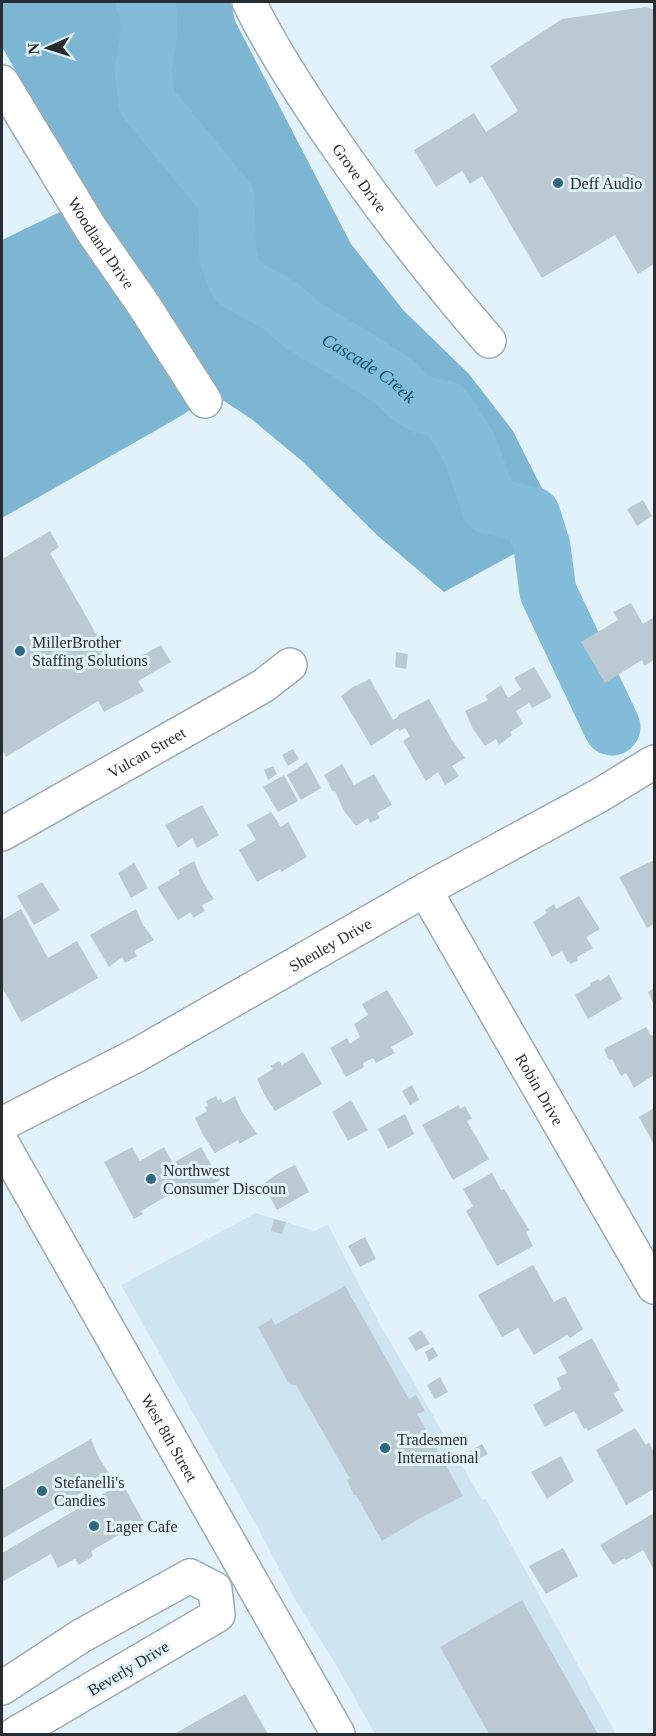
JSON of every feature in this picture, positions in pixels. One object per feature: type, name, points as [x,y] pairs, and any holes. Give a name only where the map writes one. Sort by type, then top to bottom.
[{"type":"street","name":"Grove Drive","points":[[249,2],[301,93],[349,164],[436,280],[489,341]]},
{"type":"street","name":"Woodland Drive","points":[[2,82],[91,229],[145,307],[205,401]]},
{"type":"street","name":"Vulcan Street","points":[[2,834],[263,686],[290,665]]},
{"type":"street","name":"Shenley Drive","points":[[2,1124],[137,1054],[425,890],[600,795],[654,762]]},
{"type":"street","points":[[600,795],[654,785]]},
{"type":"street","name":"Robin Drive","points":[[425,890],[654,1287]]},
{"type":"street","name":"West 8th Street","points":[[2,1143],[338,1734]]},
{"type":"street","points":[[2,1688],[81,1636],[190,1576],[215,1589],[246,1574]]},
{"type":"street","name":"Beverly Drive","points":[[15,1734],[218,1615],[215,1589]]},
{"type":"shaded area","points":[[2,2],[231,2],[235,21],[351,244],[404,311],[469,374],[513,431],[562,528],[444,592],[378,536],[302,461],[250,418],[224,401],[205,401],[2,518],[2,240],[62,211],[138,328],[180,382],[105,225],[2,47]]},
{"type":"shaded area","points":[[256,1213],[314,1231],[328,1225],[378,1321],[482,1500],[486,1499],[616,1734],[375,1734],[335,1663],[296,1601],[259,1530],[121,1285]]},
{"type":"building","points":[[645,7],[654,9],[654,264],[638,274],[615,235],[542,278],[482,176],[470,184],[462,171],[436,187],[414,150],[474,113],[486,132],[518,111],[490,66],[562,19]]},
{"type":"building","points":[[643,500],[652,516],[637,526],[627,509]]},
{"type":"building","points":[[50,531],[59,547],[50,553],[111,660],[125,651],[130,662],[161,645],[171,662],[138,681],[144,691],[104,712],[98,701],[6,757],[2,749],[2,559]]},
{"type":"building","points":[[631,603],[643,624],[654,617],[654,660],[644,666],[642,660],[605,683],[581,642],[618,620],[613,612]]},
{"type":"building","points":[[396,652],[408,654],[406,669],[395,667]]},
{"type":"building","points":[[534,667],[552,697],[532,708],[529,703],[516,711],[523,724],[510,732],[512,735],[499,745],[496,739],[485,746],[473,729],[465,711],[488,700],[485,696],[501,685],[508,698],[521,689],[514,678]]},
{"type":"building","points":[[370,679],[393,720],[429,699],[465,758],[452,766],[459,776],[445,785],[438,772],[426,781],[403,741],[410,736],[405,728],[399,731],[398,728],[371,746],[341,696]]},
{"type":"building","points":[[293,749],[299,759],[288,766],[282,755]]},
{"type":"building","points":[[307,762],[321,788],[301,800],[287,775]]},
{"type":"building","points":[[342,764],[354,785],[374,774],[392,805],[377,813],[380,818],[370,823],[368,818],[356,826],[344,811],[335,791],[333,792],[324,775]]},
{"type":"building","points":[[273,766],[277,774],[268,780],[264,770]]},
{"type":"building","points":[[284,775],[298,801],[278,812],[263,787]]},
{"type":"building","points":[[202,805],[219,835],[197,848],[192,838],[178,848],[165,825]]},
{"type":"building","points":[[271,812],[281,827],[288,822],[307,857],[257,882],[239,850],[256,840],[247,825]]},
{"type":"building","points":[[654,860],[654,924],[647,928],[619,877]]},
{"type":"building","points":[[194,861],[203,882],[214,899],[202,905],[205,911],[193,918],[191,912],[178,920],[157,887],[180,874],[178,870]]},
{"type":"building","points":[[134,863],[148,888],[131,898],[118,873]]},
{"type":"building","points":[[42,882],[60,910],[34,925],[17,896]]},
{"type":"building","points":[[579,896],[600,929],[586,937],[593,948],[577,957],[578,960],[571,964],[562,951],[552,957],[533,922],[547,913],[545,910],[554,904],[556,909]]},
{"type":"building","points":[[21,909],[48,958],[77,941],[98,978],[21,1022],[2,987],[2,920]]},
{"type":"building","points":[[136,909],[143,925],[154,940],[134,951],[137,956],[125,963],[122,957],[109,967],[90,935]]},
{"type":"building","points":[[609,975],[622,999],[588,1019],[575,995],[591,985],[590,983],[599,979],[600,981]]},
{"type":"building","points":[[654,988],[654,1005],[648,992]]},
{"type":"building","points":[[387,990],[414,1034],[391,1047],[395,1053],[376,1063],[373,1058],[363,1063],[364,1067],[346,1077],[330,1048],[347,1038],[350,1044],[360,1037],[354,1024],[368,1015],[362,1004]]},
{"type":"building","points":[[646,1027],[651,1036],[654,1034],[654,1075],[634,1088],[626,1073],[621,1076],[604,1049]]},
{"type":"building","points":[[303,1052],[322,1084],[275,1111],[257,1079],[273,1069],[270,1066],[279,1061],[282,1065]]},
{"type":"building","points":[[412,1085],[419,1100],[410,1105],[402,1091]]},
{"type":"building","points":[[216,1096],[223,1103],[235,1096],[242,1112],[257,1134],[239,1144],[238,1140],[215,1153],[195,1118],[207,1111],[206,1101]]},
{"type":"building","points":[[351,1100],[368,1130],[348,1141],[332,1112]]},
{"type":"building","points":[[459,1105],[460,1109],[465,1106],[472,1119],[467,1121],[489,1159],[453,1180],[422,1125]]},
{"type":"building","points":[[654,1108],[654,1145],[639,1117]]},
{"type":"building","points":[[405,1114],[414,1134],[388,1149],[378,1129]]},
{"type":"building","points":[[132,1147],[140,1161],[164,1147],[173,1163],[201,1147],[220,1180],[189,1196],[183,1187],[141,1211],[143,1214],[134,1219],[104,1162]]},
{"type":"building","points":[[295,1165],[309,1192],[277,1210],[263,1184]]},
{"type":"building","points":[[492,1173],[529,1230],[526,1232],[533,1246],[497,1266],[466,1211],[473,1206],[463,1189]]},
{"type":"building","points":[[274,1219],[286,1222],[282,1234],[271,1231]]},
{"type":"building","points":[[365,1237],[376,1259],[360,1267],[348,1246]]},
{"type":"building","points":[[533,1265],[554,1302],[565,1296],[583,1329],[570,1338],[567,1335],[534,1355],[518,1328],[502,1337],[478,1295]]},
{"type":"building","points":[[345,1286],[409,1399],[416,1395],[425,1411],[417,1414],[463,1496],[382,1541],[354,1495],[347,1480],[350,1479],[296,1385],[289,1384],[258,1327],[272,1319],[275,1325]]},
{"type":"building","points":[[421,1330],[430,1344],[416,1351],[408,1338]]},
{"type":"building","points":[[592,1338],[620,1390],[613,1393],[624,1411],[588,1431],[584,1429],[574,1411],[545,1427],[533,1405],[561,1389],[557,1378],[567,1373],[558,1357]]},
{"type":"building","points":[[433,1347],[438,1356],[429,1361],[425,1352]]},
{"type":"building","points":[[440,1377],[448,1392],[435,1399],[427,1385]]},
{"type":"building","points":[[635,1428],[646,1445],[649,1442],[654,1452],[654,1489],[626,1505],[596,1450]]},
{"type":"building","points":[[91,1439],[99,1458],[111,1476],[2,1539],[2,1490]]},
{"type":"building","points":[[482,1444],[488,1454],[475,1461],[469,1451]]},
{"type":"building","points":[[561,1456],[574,1481],[547,1499],[531,1472]]},
{"type":"building","points":[[122,1483],[143,1521],[91,1551],[93,1556],[79,1565],[75,1559],[58,1568],[51,1554],[2,1582],[2,1553]]},
{"type":"building","points":[[654,1513],[654,1570],[643,1550],[613,1565],[600,1545]]},
{"type":"building","points":[[563,1548],[578,1576],[546,1594],[529,1566]]},
{"type":"building","points":[[522,1600],[598,1734],[489,1734],[440,1647]]},
{"type":"building","points":[[245,1694],[268,1734],[174,1734]]},
{"type":"waterway","name":"Cascade Creek","points":[[144,2],[148,9],[149,33],[143,70],[147,102],[226,198],[228,258],[237,282],[281,306],[303,326],[395,382],[408,396],[424,406],[445,409],[469,447],[490,506],[532,515],[542,547],[548,592],[612,727]]},
{"type":"place","name":"Deff Audio","points":[[558,183]]},
{"type":"place","name":"MillerBrother Staffing Solutions","points":[[20,651]]},
{"type":"place","name":"Northwest Consumer Discoun","points":[[151,1179]]},
{"type":"place","name":"Tradesmen International","points":[[385,1448]]},
{"type":"place","name":"Stefanelli's Candies","points":[[42,1491]]},
{"type":"place","name":"Lager Cafe","points":[[94,1526]]}]
